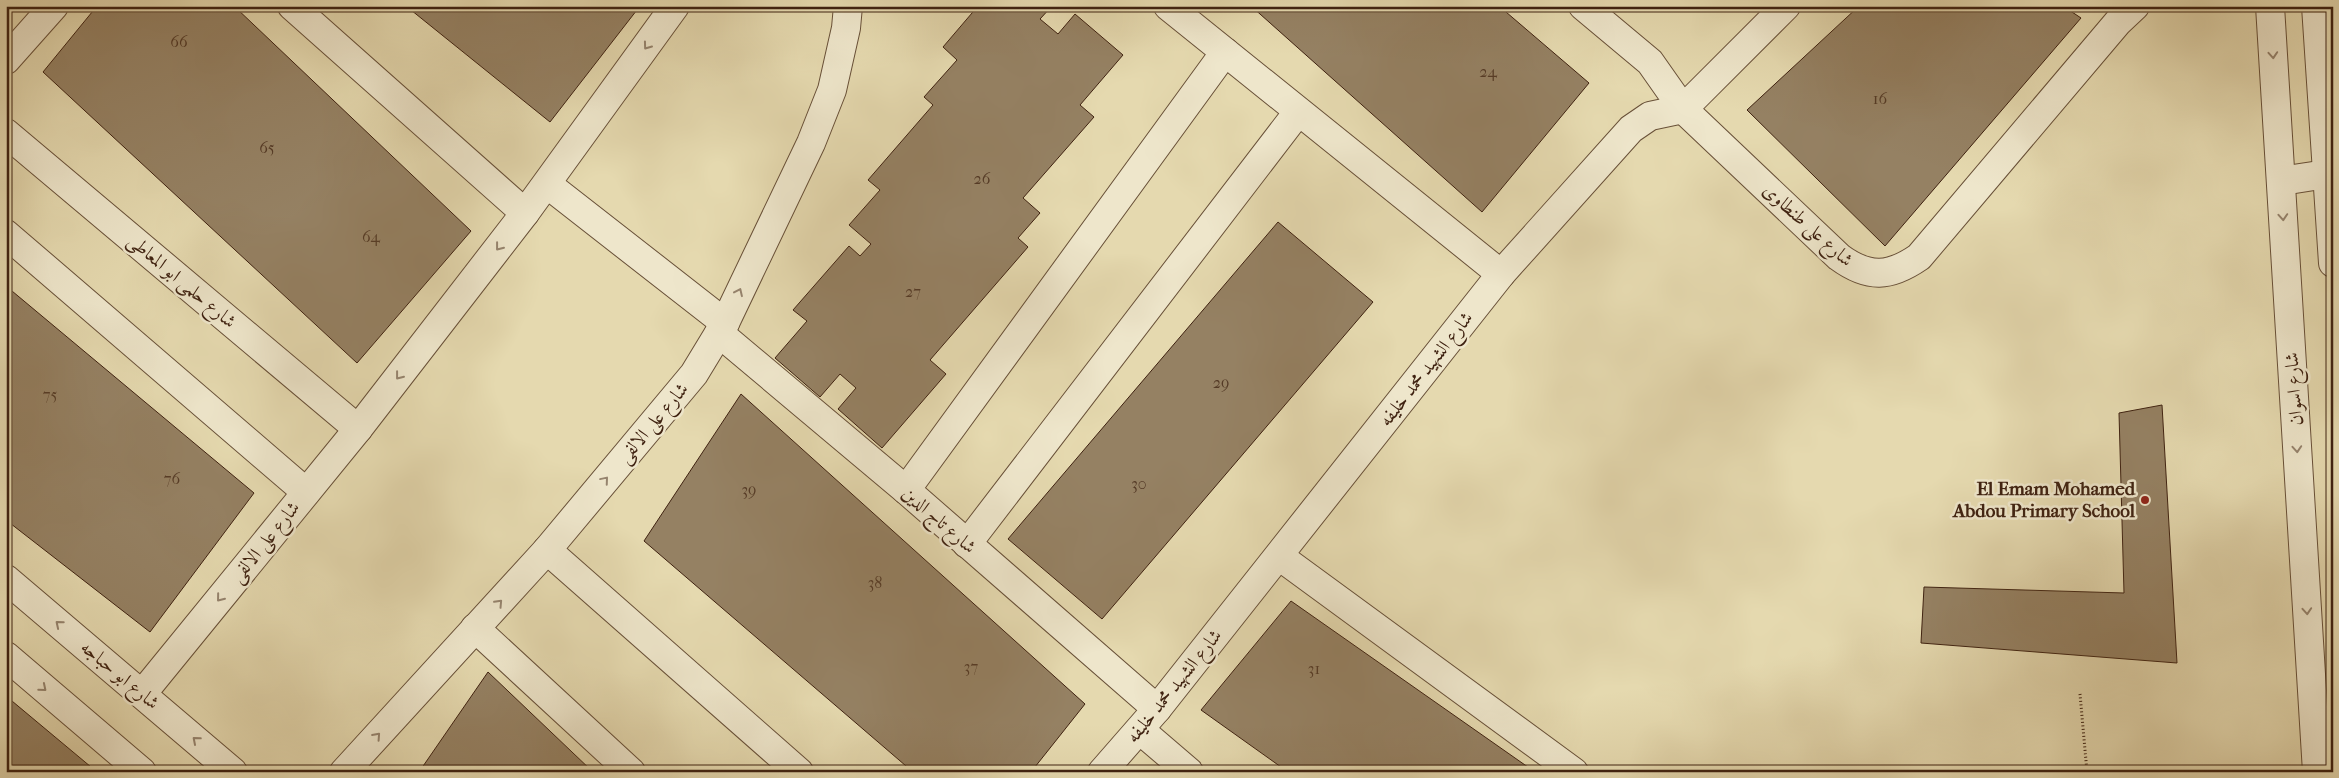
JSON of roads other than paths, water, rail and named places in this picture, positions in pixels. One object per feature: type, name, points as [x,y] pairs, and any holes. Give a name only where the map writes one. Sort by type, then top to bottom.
[{"type":"street","points":[[6,60],[54,6]]},
{"type":"street","points":[[292,6],[525,213]]},
{"type":"street","name":"شارع على الالفى","points":[[142,694],[358,429],[547,184],[675,6]]},
{"type":"street","name":"شارع على الالفى","points":[[344,772],[547,550],[694,374],[722,328],[811,142],[832,90],[846,28],[848,6]]},
{"type":"street","points":[[1168,6],[1501,274]]},
{"type":"street","name":"شارع على طنطاوى","points":[[1583,6],[1650,62],[1683,108],[1840,257],[1854,268],[1871,273],[1888,272],[1905,267],[1919,257],[2118,11]]},
{"type":"street","points":[[1683,108],[1786,6]]},
{"type":"street","name":"شارع اسوان","points":[[2270,6],[2318,772]]},
{"type":"street","points":[[2316,6],[2330,174],[2333,263]]},
{"type":"street","points":[[906,490],[1225,52]]},
{"type":"street","name":"شارع الشهيد محمد خليفه","points":[[1102,772],[1140,730],[1280,556],[1501,274],[1631,129],[1650,116],[1683,108]]},
{"type":"street","points":[[967,544],[1298,112]]},
{"type":"street","name":"شارع حلمى ابو المعاطى","points":[[6,133],[358,429]]},
{"type":"street","points":[[2281,181],[2330,174]]},
{"type":"street","name":"شارع تاج الدين","points":[[547,184],[722,328],[1157,709]]},
{"type":"street","points":[[6,234],[306,492]]},
{"type":"street","points":[[547,550],[799,772]]},
{"type":"street","points":[[1280,556],[1574,772]]},
{"type":"street","name":"شارع ابو حباجه","points":[[6,579],[233,772]]},
{"type":"street","points":[[476,628],[631,772]]},
{"type":"street","points":[[6,656],[142,772]]},
{"type":"street","points":[[1140,730],[1189,772]]},
{"type":"place","name":"El Emam Mohamed Abdou Primary School","points":[[2145,500]]}]
